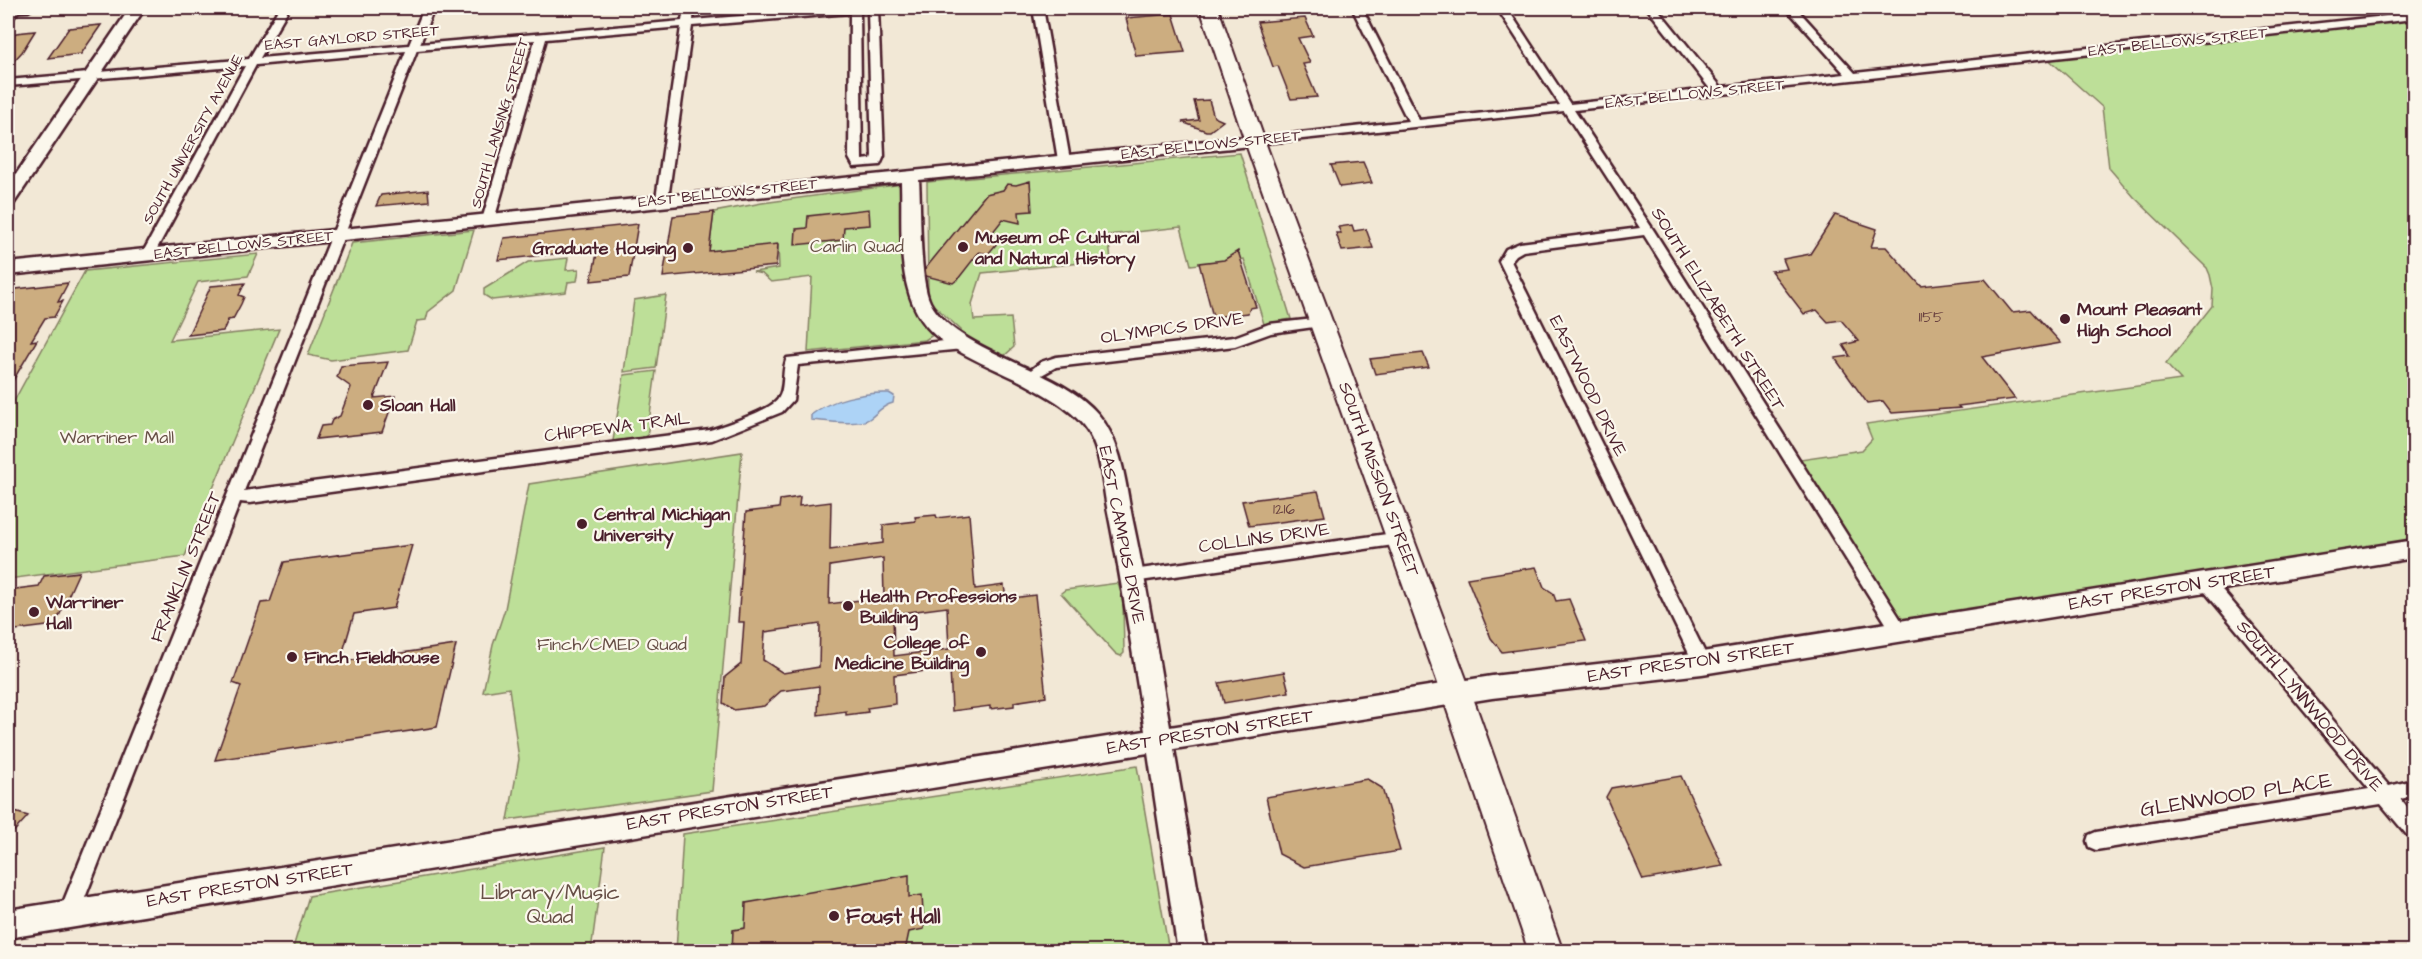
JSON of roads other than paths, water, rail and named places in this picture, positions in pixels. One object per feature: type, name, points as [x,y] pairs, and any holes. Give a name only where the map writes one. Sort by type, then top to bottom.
[{"type":"main road","name":"SOUTH MISSION STREET","points":[[1209,8],[1255,141],[1401,538],[1546,951]]},
{"type":"street","points":[[10,10],[28,8]]},
{"type":"street","points":[[8,200],[137,8]]},
{"type":"street","name":"SOUTH UNIVERSITY AVENUE","points":[[148,254],[252,62],[284,8]]},
{"type":"street","name":"FRANKLIN STREET","points":[[69,913],[429,8]]},
{"type":"street","points":[[663,199],[689,8]]},
{"type":"street","points":[[858,8],[855,158],[858,164],[867,165],[876,162],[878,156],[873,8]]},
{"type":"street","name":"EAST GAYLORD STREET","points":[[8,83],[858,8]]},
{"type":"street","points":[[1038,8],[1064,160]]},
{"type":"street","points":[[1357,8],[1415,124]]},
{"type":"street","name":"SOUTH ELIZABETH STREET","points":[[1502,8],[1648,231],[1900,631]]},
{"type":"street","points":[[1652,8],[1718,91]]},
{"type":"street","points":[[1791,8],[1854,78]]},
{"type":"street","points":[[2396,8],[2413,18]]},
{"type":"street","name":"EAST BELLOWS STREET","points":[[8,269],[488,220],[663,199],[1255,141],[2413,18]]},
{"type":"street","name":"SOUTH LANSING STREET","points":[[488,220],[542,35]]},
{"type":"street","name":"EAST CAMPUS DRIVE","points":[[910,175],[915,291],[921,304],[941,329],[963,344],[1029,377],[1074,404],[1091,420],[1102,438],[1112,467],[1133,576],[1193,951]]},
{"type":"street","name":"EASTWOOD DRIVE","points":[[1648,231],[1520,247],[1510,252],[1506,261],[1702,663]]},
{"type":"street","name":"OLYMPICS DRIVE","points":[[1029,377],[1056,362],[1235,341],[1269,329],[1323,322]]},
{"type":"street","name":"CHIPPEWA TRAIL","points":[[235,496],[250,497],[348,485],[438,470],[718,433],[760,416],[786,400],[792,361],[963,344]]},
{"type":"street","name":"COLLINS DRIVE","points":[[1133,576],[1401,538]]},
{"type":"street","name":"EAST PRESTON STREET","points":[[8,924],[1456,692],[1702,663],[2415,549]]},
{"type":"street","name":"SOUTH LYNNWOOD DRIVE","points":[[2206,582],[2415,829]]},
{"type":"street","name":"GLENWOOD PLACE","points":[[2096,841],[2384,795],[2415,788]]},
{"type":"water","points":[[889,393],[894,396],[893,403],[864,421],[811,420],[811,415],[819,409],[838,401],[859,395]]},
{"type":"place","name":"Museum of Cultural and Natural History","points":[[963,247]]},
{"type":"place","name":"Graduate Housing","points":[[688,248]]},
{"type":"place","name":"Mount Pleasant High School","points":[[2065,319]]},
{"type":"place","name":"Sloan Hall","points":[[368,405]]},
{"type":"place","name":"Central Michigan University","points":[[582,524]]},
{"type":"place","name":"Health Professions Building","points":[[848,606]]},
{"type":"place","name":"Warriner Hall","points":[[34,612]]},
{"type":"place","name":"College of Medicine Building","points":[[981,652]]},
{"type":"place","name":"Finch Fieldhouse","points":[[292,657]]},
{"type":"place","name":"Foust Hall","points":[[834,916]]},
{"type":"park label","name":"Carlin Quad","points":[[857,246]]},
{"type":"park label","name":"Warriner Mall","points":[[117,437]]},
{"type":"park label","name":"Finch/CMED Quad","points":[[612,644]]},
{"type":"park label","name":"Library/Music Quad","points":[[550,904]]}]
